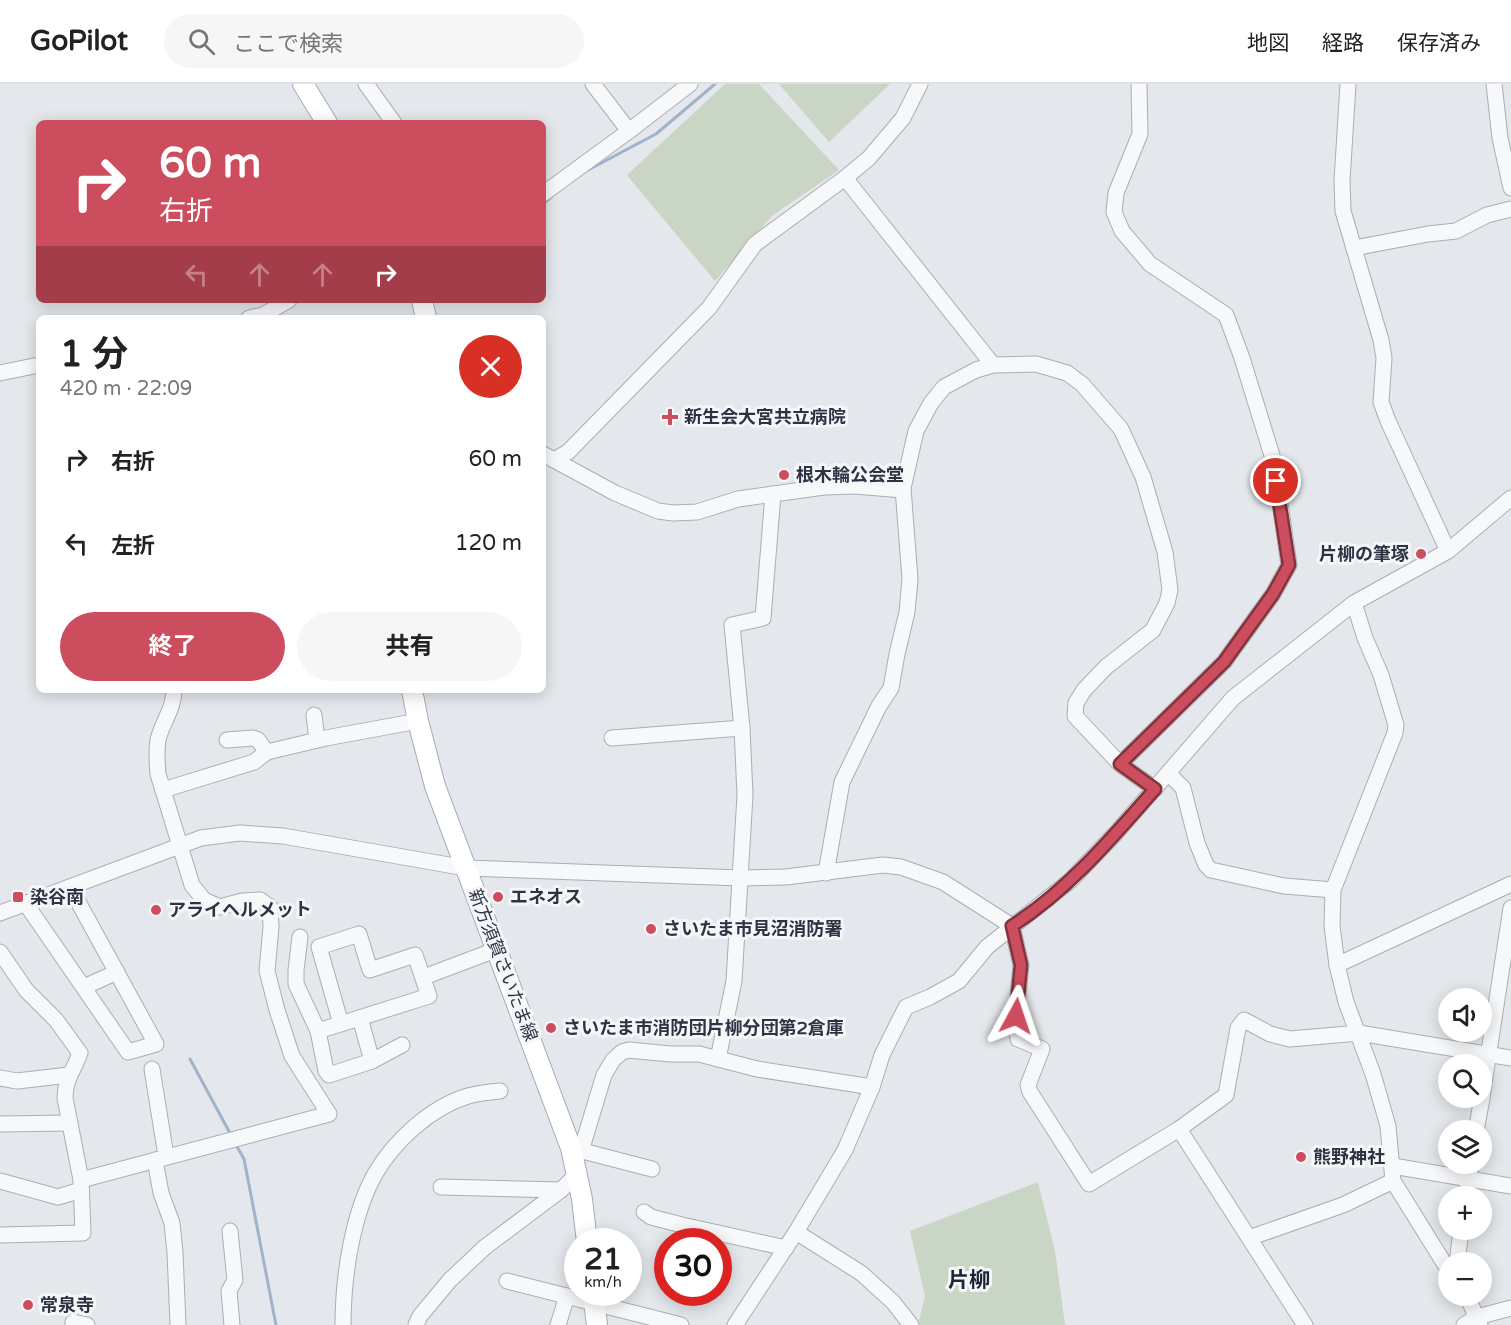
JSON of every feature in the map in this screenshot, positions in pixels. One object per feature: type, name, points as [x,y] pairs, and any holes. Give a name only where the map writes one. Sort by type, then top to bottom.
[{"type":"main road","points":[[303,84],[325,120]]},
{"type":"main road","name":"新方須賀さいたま線","points":[[413,693],[435,786],[576,1150],[585,1228]]},
{"type":"main road","points":[[595,1306],[597,1325]]},
{"type":"street","points":[[366,84],[392,120]]},
{"type":"street","points":[[593,84],[629,131]]},
{"type":"street","points":[[546,192],[690,84]]},
{"type":"street","points":[[548,457],[568,452],[702,315],[755,244],[869,158],[903,118],[921,84]]},
{"type":"street","points":[[1120,764],[1224,662],[1273,594],[1289,565],[1274,462],[1242,358],[1226,315],[1150,264],[1122,231],[1114,212],[1116,193],[1140,134],[1139,84]]},
{"type":"street","points":[[1348,84],[1344,122],[1343,211],[1381,340],[1384,358],[1381,402],[1449,551]]},
{"type":"street","points":[[1494,84],[1505,128],[1511,188]]},
{"type":"street","points":[[845,178],[993,365]]},
{"type":"street","points":[[1354,248],[1456,231],[1487,214],[1511,209]]},
{"type":"street","points":[[263,315],[284,303]]},
{"type":"street","points":[[826,873],[842,782],[879,706],[891,688],[907,612],[910,579],[903,490],[913,441],[922,416],[944,387],[976,370],[993,365],[1036,364],[1067,373],[1082,384],[1121,429],[1143,477],[1165,552],[1170,590],[1167,603],[1153,630],[1106,667],[1084,690],[1076,703],[1075,716],[1120,764],[1155,789]]},
{"type":"street","points":[[0,373],[36,366]]},
{"type":"street","points":[[548,457],[615,493],[658,511],[673,513],[697,512],[738,499],[773,494],[845,487],[903,490]]},
{"type":"street","points":[[718,1059],[734,981],[745,795],[742,728],[732,625],[763,618],[773,494]]},
{"type":"street","points":[[735,1325],[786,1248],[846,1150],[872,1087],[882,1055],[906,1007],[959,981],[987,947],[1071,879],[1116,833],[1233,698],[1354,603],[1449,551],[1511,498]]},
{"type":"street","points":[[1354,603],[1365,638],[1381,675],[1396,725],[1395,734],[1333,890],[1332,926],[1337,965],[1346,1002],[1373,1074],[1388,1126],[1393,1174],[1438,1252]]},
{"type":"street","points":[[0,1181],[58,1197],[81,1185],[160,1158],[329,1114],[292,1056],[277,1010],[267,970],[271,927],[270,907],[260,900],[242,901],[220,907],[204,900],[192,885],[158,774],[158,739],[174,699],[174,693]]},
{"type":"street","points":[[314,715],[317,740]]},
{"type":"street","points":[[163,790],[254,762],[267,752],[418,721]]},
{"type":"street","points":[[612,738],[651,733],[742,728]]},
{"type":"street","points":[[227,740],[253,738],[258,740],[267,752]]},
{"type":"street","points":[[1168,773],[1183,788],[1197,843],[1206,865],[1211,870],[1284,886],[1333,890]]},
{"type":"street","points":[[0,914],[201,838],[221,835],[259,834],[466,868],[741,878],[786,877],[882,865],[912,869],[943,882],[1012,926],[1021,965],[1016,1016],[1018,1039],[1042,1049],[1028,1085],[1030,1092],[1089,1184],[1179,1129],[1226,1095],[1239,1028],[1244,1020],[1270,1034],[1290,1039],[1359,1034],[1489,1054],[1511,908]]},
{"type":"street","points":[[1337,965],[1511,884]]},
{"type":"street","points":[[26,904],[128,1052],[156,1044],[70,887]]},
{"type":"street","points":[[318,1031],[341,1024],[429,996],[415,955],[370,970],[359,934],[320,947],[341,1024]]},
{"type":"street","points":[[300,937],[296,984],[318,1031],[326,1071],[329,1075],[372,1061],[402,1045]]},
{"type":"street","points":[[424,977],[498,949]]},
{"type":"street","points":[[0,952],[26,990],[56,1020],[80,1053],[65,1084],[65,1091],[81,1185],[83,1233],[0,1235]]},
{"type":"street","points":[[84,987],[117,972]]},
{"type":"street","points":[[360,1018],[372,1061]]},
{"type":"street","points":[[652,1169],[576,1150],[604,1075],[621,1052],[628,1050],[699,1054],[756,1069],[872,1087]]},
{"type":"street","points":[[1492,1055],[1511,1058]]},
{"type":"street","points":[[152,1069],[161,1193],[172,1223],[176,1251],[178,1325]]},
{"type":"street","points":[[0,1078],[17,1081],[69,1075]]},
{"type":"street","points":[[343,1325],[345,1286],[357,1223],[375,1174],[388,1155],[430,1116],[466,1097],[500,1091]]},
{"type":"street","points":[[0,1124],[70,1123]]},
{"type":"street","points":[[1179,1129],[1305,1325]]},
{"type":"street","points":[[1249,1238],[1344,1205],[1393,1174],[1438,1173]]},
{"type":"street","points":[[416,1325],[420,1316],[450,1280],[485,1246],[561,1190],[577,1174]]},
{"type":"street","points":[[1476,1174],[1511,1186]]},
{"type":"street","points":[[441,1187],[561,1190]]},
{"type":"street","points":[[644,1212],[651,1217],[682,1225],[786,1248]]},
{"type":"street","points":[[230,1232],[235,1280],[229,1292],[232,1325]]},
{"type":"street","points":[[796,1232],[861,1274],[893,1302],[910,1325]]},
{"type":"street","points":[[507,1281],[564,1295]]},
{"type":"street","points":[[558,1325],[564,1306]]},
{"type":"street","points":[[620,1306],[681,1325]]},
{"type":"street","points":[[1470,1306],[1474,1322],[1511,1308]]},
{"type":"street","points":[[73,1325],[73,1322],[87,1325]]},
{"type":"green space","points":[[725,84],[759,84],[839,170],[773,215],[715,281],[627,175]]},
{"type":"green space","points":[[779,84],[890,84],[829,142]]},
{"type":"green space","points":[[1038,1182],[1055,1251],[1065,1325],[918,1325],[925,1296],[910,1231]]},
{"type":"waterway","points":[[588,170],[656,134],[715,84]]},
{"type":"waterway","points":[[546,201],[551,197]]},
{"type":"waterway","points":[[190,1059],[231,1135]]},
{"type":"waterway","points":[[235,1143],[244,1159],[276,1325]]},
{"type":"place","name":"新生会大宮共立病院","points":[[670,417]]},
{"type":"place","name":"根木輪公会堂","points":[[784,475]]},
{"type":"place","name":"片柳の筆塚","points":[[1421,554]]},
{"type":"place","name":"染谷南","points":[[18,897]]},
{"type":"place","name":"エネオス","points":[[498,897]]},
{"type":"place","name":"アライヘルメット","points":[[156,910]]},
{"type":"place","name":"さいたま市見沼消防署","points":[[651,929]]},
{"type":"place","name":"さいたま市消防団片柳分団第2倉庫","points":[[551,1028]]},
{"type":"place","name":"熊野神社","points":[[1301,1157]]},
{"type":"place","name":"常泉寺","points":[[28,1305]]},
{"type":"district","name":"片柳","points":[[969,1280]]},
{"type":"route","points":[[1016,1016],[1021,965],[1012,926],[1028,916],[1071,879],[1155,789],[1120,764],[1224,662],[1273,594],[1289,565],[1276,481]]}]
